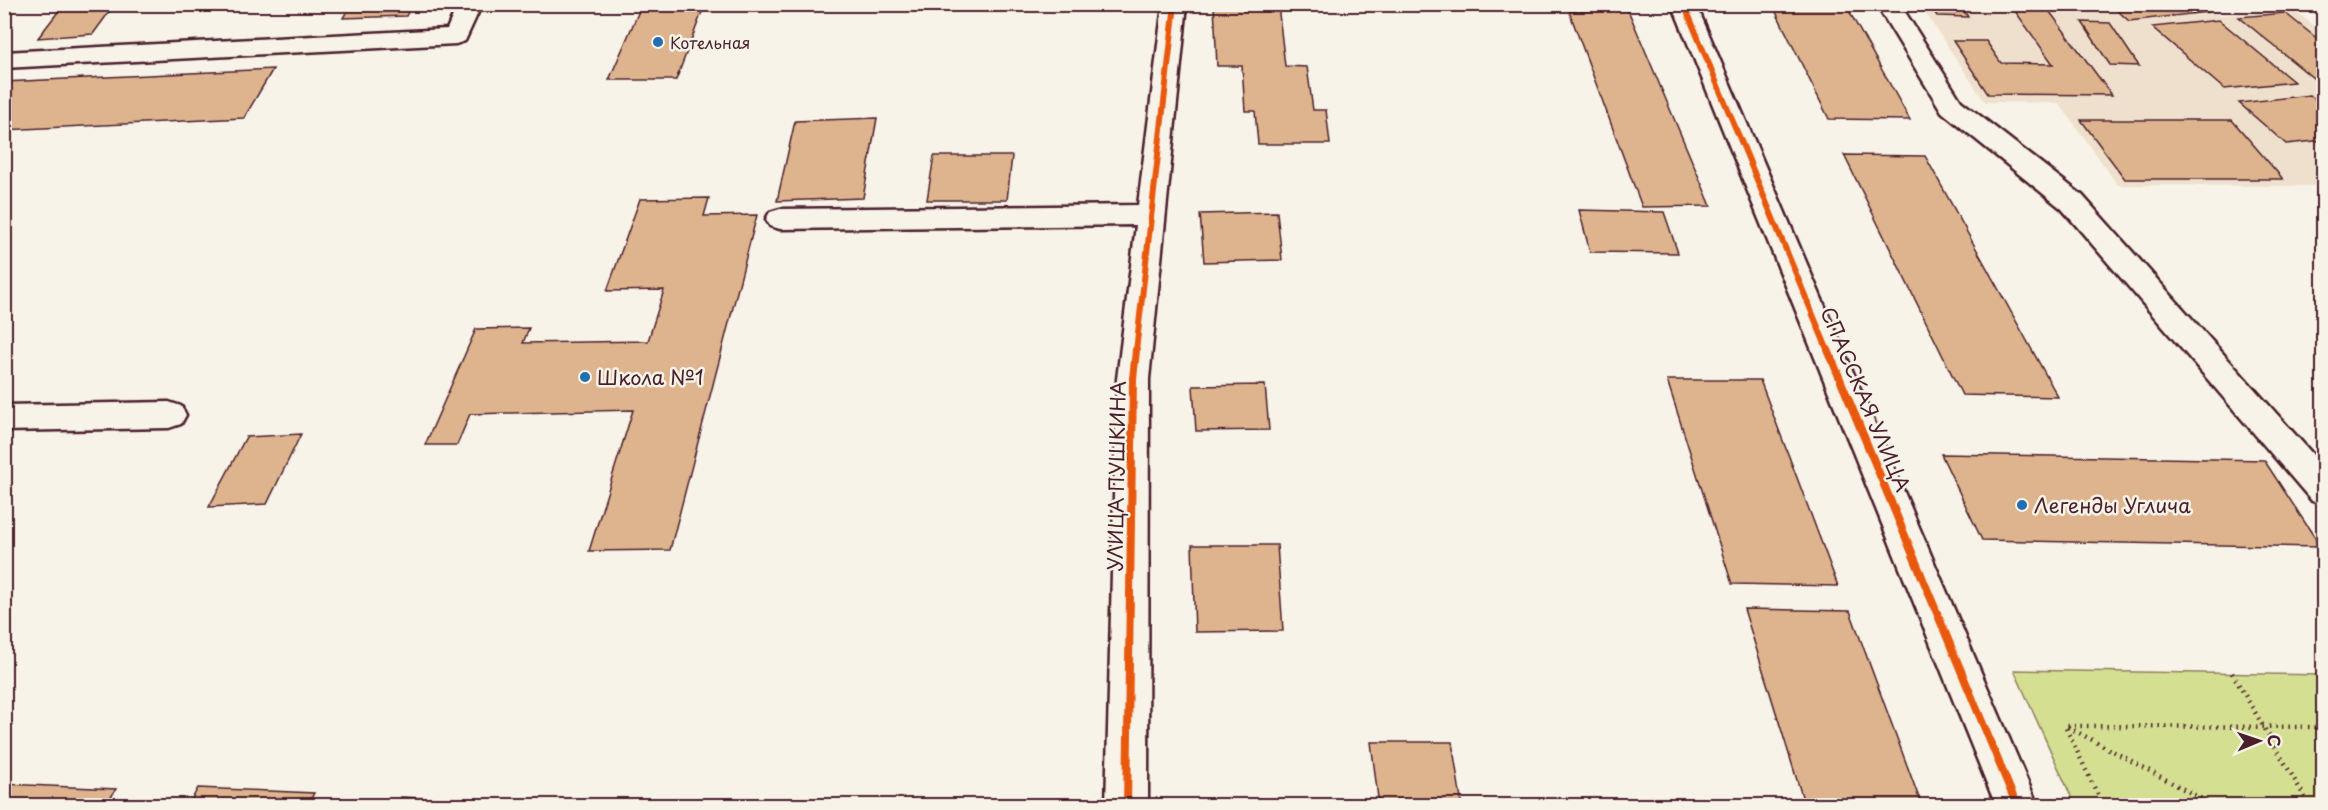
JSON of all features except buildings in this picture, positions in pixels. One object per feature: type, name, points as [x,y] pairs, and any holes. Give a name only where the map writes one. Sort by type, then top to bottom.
[{"type":"street","points":[[4,60],[456,36],[470,4]]},
{"type":"street","name":"УЛИЦА ПУШКИНА","points":[[1127,806],[1133,379],[1175,4]]},
{"type":"street","name":"СПАССКАЯ УЛИЦА","points":[[1684,4],[2017,806]]},
{"type":"street","points":[[1888,4],[1951,106],[2072,202],[2324,491]]},
{"type":"street","points":[[780,219],[1151,215]]},
{"type":"street","points":[[4,418],[169,415]]},
{"type":"path","points":[[2232,673],[2310,806]]},
{"type":"path","points":[[2065,726],[2324,727]]},
{"type":"path","points":[[2065,726],[2103,806]]},
{"type":"path","points":[[2065,726],[2215,806]]},
{"type":"shaded area","points":[[2207,4],[2220,15],[2293,9],[2323,33],[2323,188],[2320,186],[2118,185],[2059,103],[1985,102],[1920,5]]},
{"type":"green space","points":[[2014,670],[2323,675],[2323,805],[2075,805]]},
{"type":"cycle path","points":[[1127,806],[1133,379],[1175,4]]},
{"type":"cycle path","points":[[1684,4],[2017,806]]},
{"type":"place","name":"Котельная","points":[[658,42]]},
{"type":"place","name":"Школа №1","points":[[585,377]]},
{"type":"place","name":"Легенды Углича","points":[[2022,505]]}]
